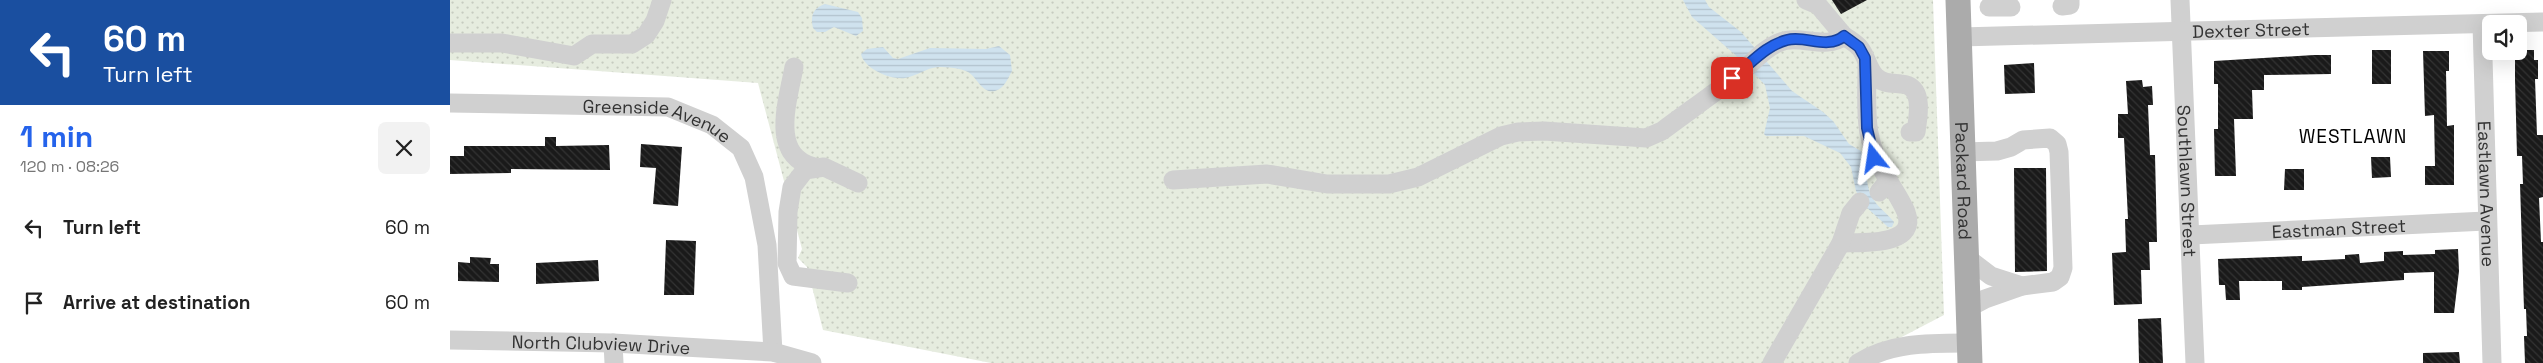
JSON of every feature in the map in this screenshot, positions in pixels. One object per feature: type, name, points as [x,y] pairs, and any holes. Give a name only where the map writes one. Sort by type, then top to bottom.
[{"type":"main road","name":"Packard Road","points":[[1958,0],[1970,353]]},
{"type":"street","points":[[450,43],[502,43],[574,56],[592,44],[632,44],[646,34],[655,21],[662,0]]},
{"type":"street","points":[[1806,0],[1818,5],[1844,36],[1859,47],[1866,65],[1877,78],[1886,83],[1908,85],[1914,89],[1917,95],[1918,116],[1916,132],[1910,132]]},
{"type":"street","name":"Southlawn Street","points":[[2180,0],[2195,363]]},
{"type":"street","points":[[1989,7],[2011,7]]},
{"type":"street","name":"Dexter Street","points":[[2527,23],[2543,22]]},
{"type":"street","name":"Dexter Street","points":[[1960,37],[2482,24]]},
{"type":"street","points":[[1173,180],[1267,174],[1326,184],[1389,184],[1418,177],[1500,136],[1518,132],[1544,130],[1646,138],[1662,131],[1746,68],[1760,53],[1789,39],[1828,43],[1838,41],[1844,36]]},
{"type":"street","name":"Eastlawn Avenue","points":[[2483,60],[2486,221],[2492,363]]},
{"type":"street","points":[[1841,242],[1886,241],[1897,238],[1904,231],[1907,222],[1906,213],[1883,185],[1868,138],[1866,65]]},
{"type":"street","points":[[794,67],[786,105],[785,134],[791,154],[806,165],[833,169],[858,183]]},
{"type":"street","name":"Greenside Avenue","points":[[450,102],[668,107],[712,125],[741,148],[754,177],[761,204],[767,245],[773,352]]},
{"type":"street","points":[[1962,152],[1997,151],[2034,137],[2050,138],[2057,144],[2063,268],[2060,277],[2053,282],[2022,286],[1985,299],[1968,308]]},
{"type":"street","points":[[814,167],[805,170],[792,187],[788,212],[787,263],[793,276],[848,283]]},
{"type":"street","points":[[1772,363],[1841,242],[1851,213],[1860,202]]},
{"type":"street","name":"Eastman Street","points":[[2191,235],[2486,221]]},
{"type":"street","points":[[1966,257],[1991,276],[2022,286]]},
{"type":"street","name":"North Clubview Drive","points":[[450,340],[613,343],[773,352],[812,363]]},
{"type":"street","points":[[613,343],[614,363]]},
{"type":"street","points":[[1858,363],[1903,345],[1924,343],[1970,353]]},
{"type":"shaded area","points":[[450,0],[1933,0],[1944,315],[1852,363],[991,363],[823,330],[807,267],[798,258],[802,249],[758,83],[450,60]]},
{"type":"water","points":[[1683,0],[1705,0],[1709,7],[1741,32],[1792,91],[1823,112],[1833,121],[1849,144],[1861,151],[1865,161],[1871,195],[1894,222],[1892,227],[1888,227],[1864,205],[1856,191],[1851,167],[1840,153],[1804,136],[1766,136],[1764,134],[1770,108],[1765,85],[1740,59],[1692,17]]},
{"type":"water","points":[[825,4],[858,12],[862,18],[863,31],[856,36],[834,27],[825,32],[817,32],[813,28],[812,16],[815,10]]},
{"type":"water","points":[[999,46],[1010,55],[1012,71],[1003,86],[995,91],[983,88],[968,72],[954,68],[938,67],[905,78],[893,77],[873,69],[863,59],[861,54],[867,49],[883,47],[893,58],[898,59],[930,48],[986,49]]},
{"type":"building","points":[[1832,0],[1867,0],[1841,14]]},
{"type":"building","points":[[2372,50],[2391,50],[2391,84],[2372,84]]},
{"type":"building","points":[[2527,50],[2534,50],[2534,60],[2538,60],[2538,79],[2535,79],[2537,135],[2543,135],[2543,197],[2539,198],[2541,242],[2543,242],[2543,363],[2525,363],[2524,336],[2527,336],[2526,309],[2524,309],[2520,184],[2523,184],[2522,156],[2517,156],[2515,60],[2527,60]]},
{"type":"building","points":[[2423,51],[2449,51],[2449,71],[2446,71],[2447,126],[2454,125],[2454,185],[2425,185],[2425,166],[2435,166],[2434,115],[2425,116]]},
{"type":"building","points":[[2331,55],[2331,74],[2264,75],[2264,90],[2252,90],[2253,119],[2234,119],[2236,176],[2215,176],[2214,129],[2218,129],[2218,84],[2214,84],[2214,61]]},
{"type":"building","points":[[2034,63],[2035,93],[2005,94],[2004,65]]},
{"type":"building","points":[[2142,80],[2143,87],[2152,86],[2153,105],[2148,105],[2150,155],[2155,155],[2157,242],[2149,242],[2150,270],[2141,270],[2142,304],[2114,305],[2112,253],[2126,252],[2125,219],[2128,219],[2124,138],[2118,138],[2118,114],[2128,114],[2126,81]]},
{"type":"building","points":[[545,137],[556,137],[556,146],[609,145],[610,170],[511,169],[511,173],[450,174],[450,156],[464,156],[464,146],[545,146]]},
{"type":"building","points":[[641,144],[682,147],[678,206],[653,204],[656,168],[640,167]]},
{"type":"building","points":[[2371,157],[2390,157],[2391,177],[2372,178]]},
{"type":"building","points":[[2014,168],[2046,168],[2047,271],[2015,272]]},
{"type":"building","points":[[2285,169],[2304,169],[2304,190],[2284,190]]},
{"type":"building","points":[[666,240],[696,241],[694,295],[664,295]]},
{"type":"building","points":[[2458,249],[2459,271],[2454,313],[2434,313],[2434,272],[2404,273],[2404,280],[2302,287],[2302,290],[2282,290],[2282,281],[2239,281],[2240,300],[2226,300],[2225,285],[2219,285],[2218,259],[2302,256],[2302,261],[2345,259],[2345,255],[2359,254],[2360,263],[2384,261],[2384,252],[2403,251],[2403,255],[2435,254],[2435,250]]},
{"type":"building","points":[[470,257],[491,258],[490,264],[499,264],[499,282],[458,281],[458,262],[470,263]]},
{"type":"building","points":[[598,260],[599,281],[536,284],[536,263]]},
{"type":"building","points":[[2161,318],[2163,363],[2139,363],[2138,319]]},
{"type":"building","points":[[2459,352],[2460,363],[2423,363],[2423,353]]},
{"type":"district","name":"WESTLAWN","points":[[2353,136]]},
{"type":"route","points":[[1732,78],[1746,68],[1760,53],[1778,43],[1789,39],[1799,39],[1828,43],[1838,41],[1844,36],[1859,47],[1865,58],[1867,128],[1874,158]]}]
